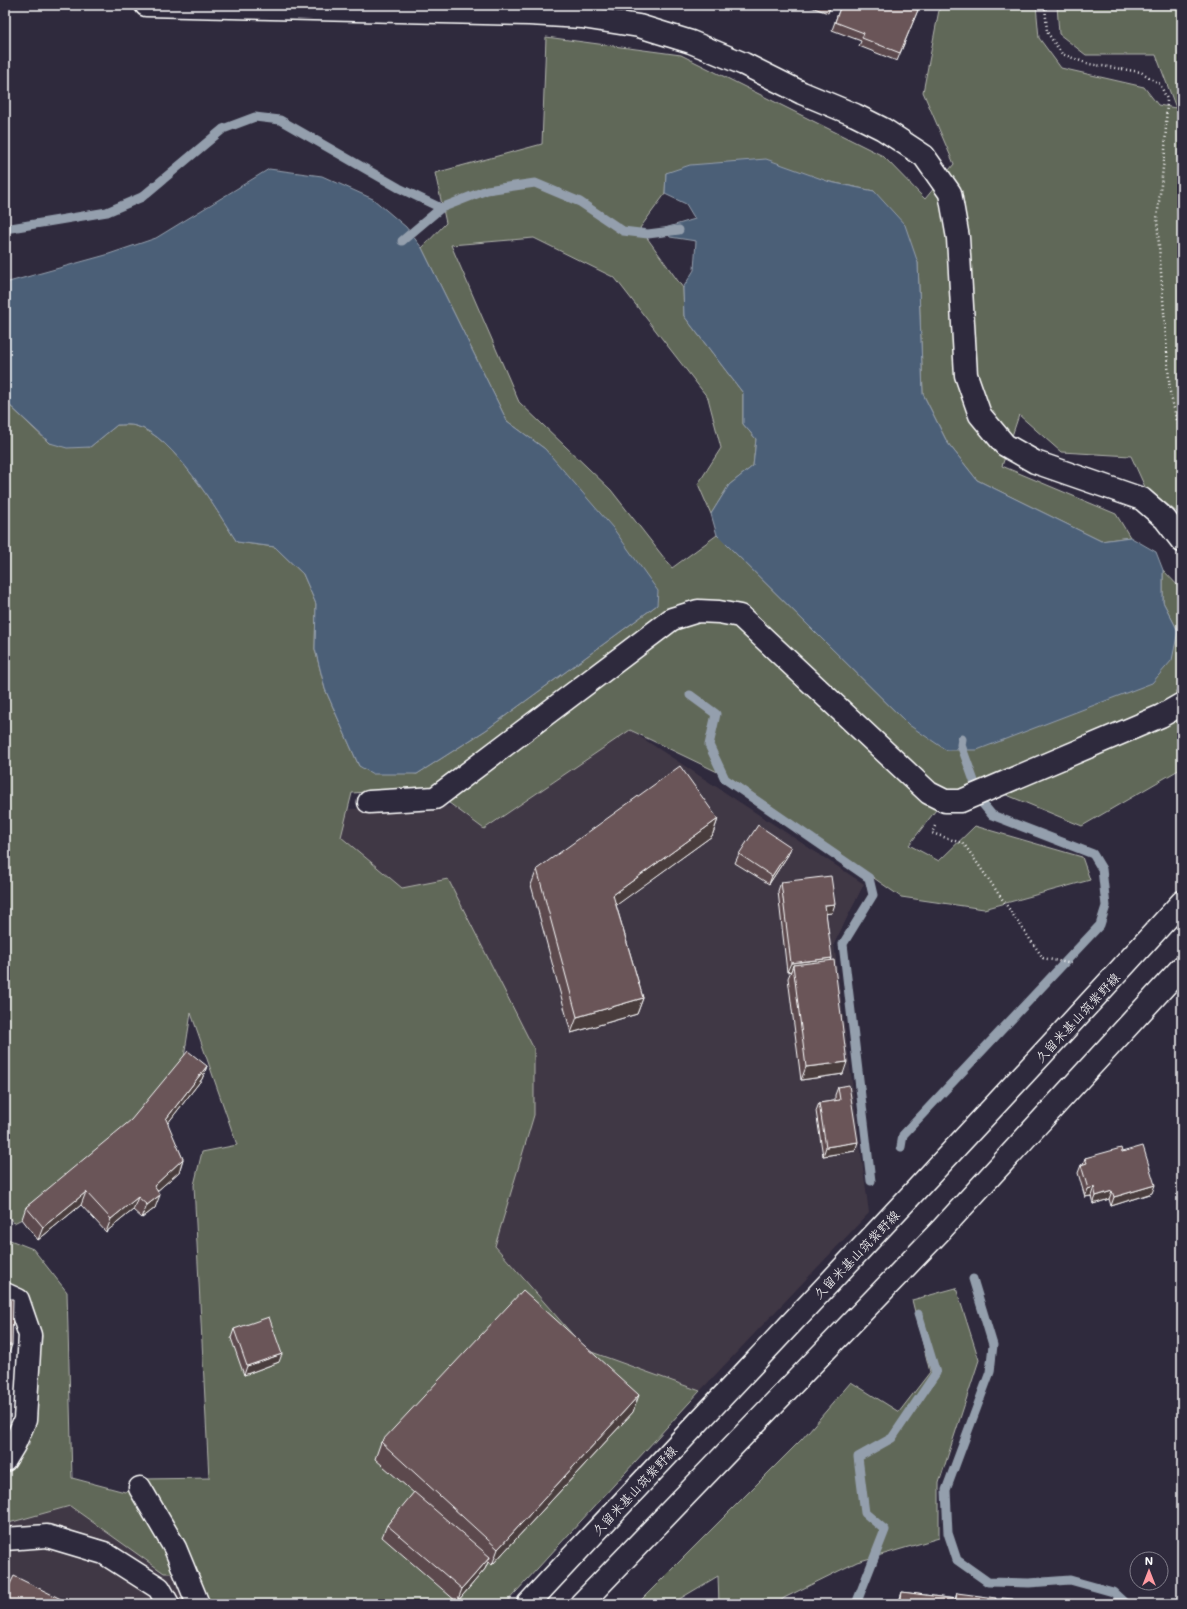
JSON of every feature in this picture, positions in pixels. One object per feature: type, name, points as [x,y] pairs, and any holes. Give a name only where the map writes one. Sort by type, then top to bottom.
[{"type":"main road","points":[[146,5],[530,14],[582,11],[691,42],[744,64],[802,93],[855,115],[883,129],[924,156],[950,193],[958,238],[966,375],[980,415],[1005,445],[1035,462],[1142,499],[1165,519],[1182,541]]},
{"type":"main road","points":[[369,802],[435,798],[672,619],[698,611],[720,612],[740,616],[929,793],[953,801],[1001,784],[1153,719],[1182,704]]},
{"type":"main road","name":"久留米基山筑紫野線","points":[[528,1604],[757,1358],[951,1153],[1182,902]]},
{"type":"main road","points":[[581,1604],[941,1230],[1182,967]]},
{"type":"main road","points":[[5,1294],[18,1300],[30,1335],[24,1420],[14,1445],[5,1460]]},
{"type":"main road","points":[[140,1488],[175,1548],[198,1604]]},
{"type":"main road","points":[[5,1539],[47,1536],[104,1553],[159,1588],[168,1604]]},
{"type":"path","points":[[1045,5],[1047,32],[1062,54],[1089,64],[1141,72],[1160,84],[1167,99],[1165,151],[1157,219],[1170,392],[1182,441]]},
{"type":"path","points":[[953,801],[932,833],[964,844],[1043,958],[1073,964]]},
{"type":"shaded area","points":[[630,730],[864,884],[834,944],[869,1213],[700,1391],[586,1350],[495,1246],[534,1115],[402,888],[341,837],[348,809],[452,806],[484,829]]},
{"type":"shaded area","points":[[70,1506],[164,1573],[196,1573],[208,1604],[5,1604],[5,1524]]},
{"type":"green space","points":[[940,5],[1036,5],[1039,38],[1061,68],[1144,87],[1158,105],[1176,108],[1156,55],[1086,55],[1059,34],[1057,5],[1182,5],[1182,516],[1145,487],[1131,456],[1061,452],[1019,415],[1002,466],[1116,514],[1130,537],[1101,541],[977,480],[947,442],[923,394],[918,263],[874,191],[830,182],[666,173],[665,194],[640,228],[683,288],[684,316],[743,393],[743,424],[756,439],[753,466],[729,485],[711,514],[698,484],[721,448],[708,398],[615,278],[534,238],[451,245],[519,402],[611,490],[672,568],[717,535],[909,725],[1178,631],[1163,602],[1163,570],[1182,590],[1182,682],[1175,692],[1182,693],[1182,768],[1082,826],[985,786],[949,793],[909,845],[939,861],[975,826],[1082,857],[1090,880],[984,909],[901,897],[732,779],[630,730],[484,829],[429,788],[352,793],[341,837],[402,888],[448,879],[534,1049],[534,1115],[495,1246],[586,1350],[700,1391],[505,1604],[208,1604],[196,1573],[164,1573],[70,1506],[5,1524],[5,1477],[29,1444],[42,1336],[25,1292],[5,1283],[5,1238],[33,1249],[67,1292],[72,1478],[125,1492],[145,1479],[209,1478],[194,1185],[202,1152],[237,1145],[191,1013],[183,1064],[126,1133],[22,1219],[14,1223],[5,1213],[5,401],[49,443],[90,447],[117,425],[131,425],[150,432],[164,443],[179,458],[192,475],[237,542],[275,547],[303,574],[316,604],[315,649],[325,689],[359,766],[417,774],[486,730],[657,605],[545,449],[507,421],[422,248],[446,223],[435,173],[542,144],[546,37],[681,55],[883,156],[925,199],[954,164],[923,92]]},
{"type":"green space","points":[[956,1288],[979,1360],[939,1483],[939,1538],[857,1562],[784,1598],[777,1604],[719,1604],[718,1576],[671,1604],[637,1604],[802,1439],[851,1382],[899,1412],[930,1372],[912,1300]]},
{"type":"water","points":[[766,159],[830,182],[874,191],[905,225],[918,263],[923,394],[947,442],[977,480],[1101,541],[1130,537],[1156,552],[1163,570],[1163,602],[1178,631],[1172,660],[1152,683],[977,750],[946,750],[909,725],[717,535],[711,514],[729,485],[753,466],[756,439],[743,424],[743,393],[684,316],[683,288],[694,270],[696,241],[670,237],[665,228],[695,219],[686,204],[665,194],[666,173],[690,165]]},
{"type":"water","points":[[269,169],[322,176],[373,199],[406,227],[422,248],[507,421],[545,449],[613,528],[658,591],[657,605],[486,730],[417,774],[373,774],[359,766],[325,689],[315,649],[316,604],[303,574],[275,547],[237,542],[192,475],[179,458],[164,443],[150,432],[136,426],[117,425],[90,447],[67,448],[50,443],[5,401],[5,283],[106,255],[156,238]]},
{"type":"building","points":[[841,5],[905,5],[918,10],[900,53],[862,38],[864,33],[835,22]]},
{"type":"building","points":[[680,766],[718,819],[613,895],[643,998],[577,1017],[537,869]]},
{"type":"building","points":[[758,825],[791,847],[772,876],[739,854]]},
{"type":"building","points":[[831,876],[835,904],[825,905],[832,958],[791,963],[781,882]]},
{"type":"building","points":[[834,960],[847,1062],[806,1067],[793,965]]},
{"type":"building","points":[[188,1051],[207,1066],[166,1119],[183,1159],[154,1186],[160,1195],[147,1205],[138,1197],[111,1219],[86,1192],[43,1227],[26,1207],[131,1120]]},
{"type":"building","points":[[849,1085],[858,1142],[826,1147],[819,1103],[840,1100],[838,1087]]},
{"type":"building","points":[[1143,1146],[1155,1185],[1114,1197],[1112,1191],[1096,1196],[1094,1187],[1088,1189],[1081,1165],[1087,1163],[1085,1158],[1121,1148],[1122,1152]]},
{"type":"building","points":[[523,1290],[639,1395],[498,1549],[381,1442]]},
{"type":"building","points":[[5,1299],[13,1299],[12,1345],[5,1345]]},
{"type":"building","points":[[269,1317],[282,1354],[247,1366],[234,1329]]},
{"type":"building","points":[[414,1492],[490,1557],[462,1589],[387,1525]]},
{"type":"building","points":[[14,1576],[71,1604],[5,1604],[5,1594]]},
{"type":"building","points":[[902,1592],[956,1599],[957,1593],[996,1598],[995,1604],[900,1604]]},
{"type":"building","points":[[1002,1598],[1013,1599],[1012,1604],[1002,1604]]},
{"type":"building","points":[[817,1600],[819,1604],[808,1604]]},
{"type":"waterway","points":[[5,229],[107,212],[142,197],[223,129],[255,117],[280,120],[399,188],[441,208],[487,190],[535,183],[580,202],[623,231],[648,234],[679,230]]},
{"type":"waterway","points":[[402,241],[441,208]]},
{"type":"waterway","points":[[690,695],[716,714],[709,745],[725,779],[869,878],[873,895],[843,944],[871,1181]]},
{"type":"waterway","points":[[901,1147],[903,1135],[1100,925],[1106,906],[1102,869],[1093,854],[992,815],[982,803],[961,745],[962,739]]},
{"type":"waterway","points":[[973,1279],[993,1345],[990,1372],[946,1490],[948,1533],[957,1560],[988,1582],[1029,1583],[1070,1580],[1113,1592],[1126,1604]]},
{"type":"waterway","points":[[856,1604],[885,1530],[865,1513],[858,1457],[892,1438],[936,1373],[918,1314]]}]
